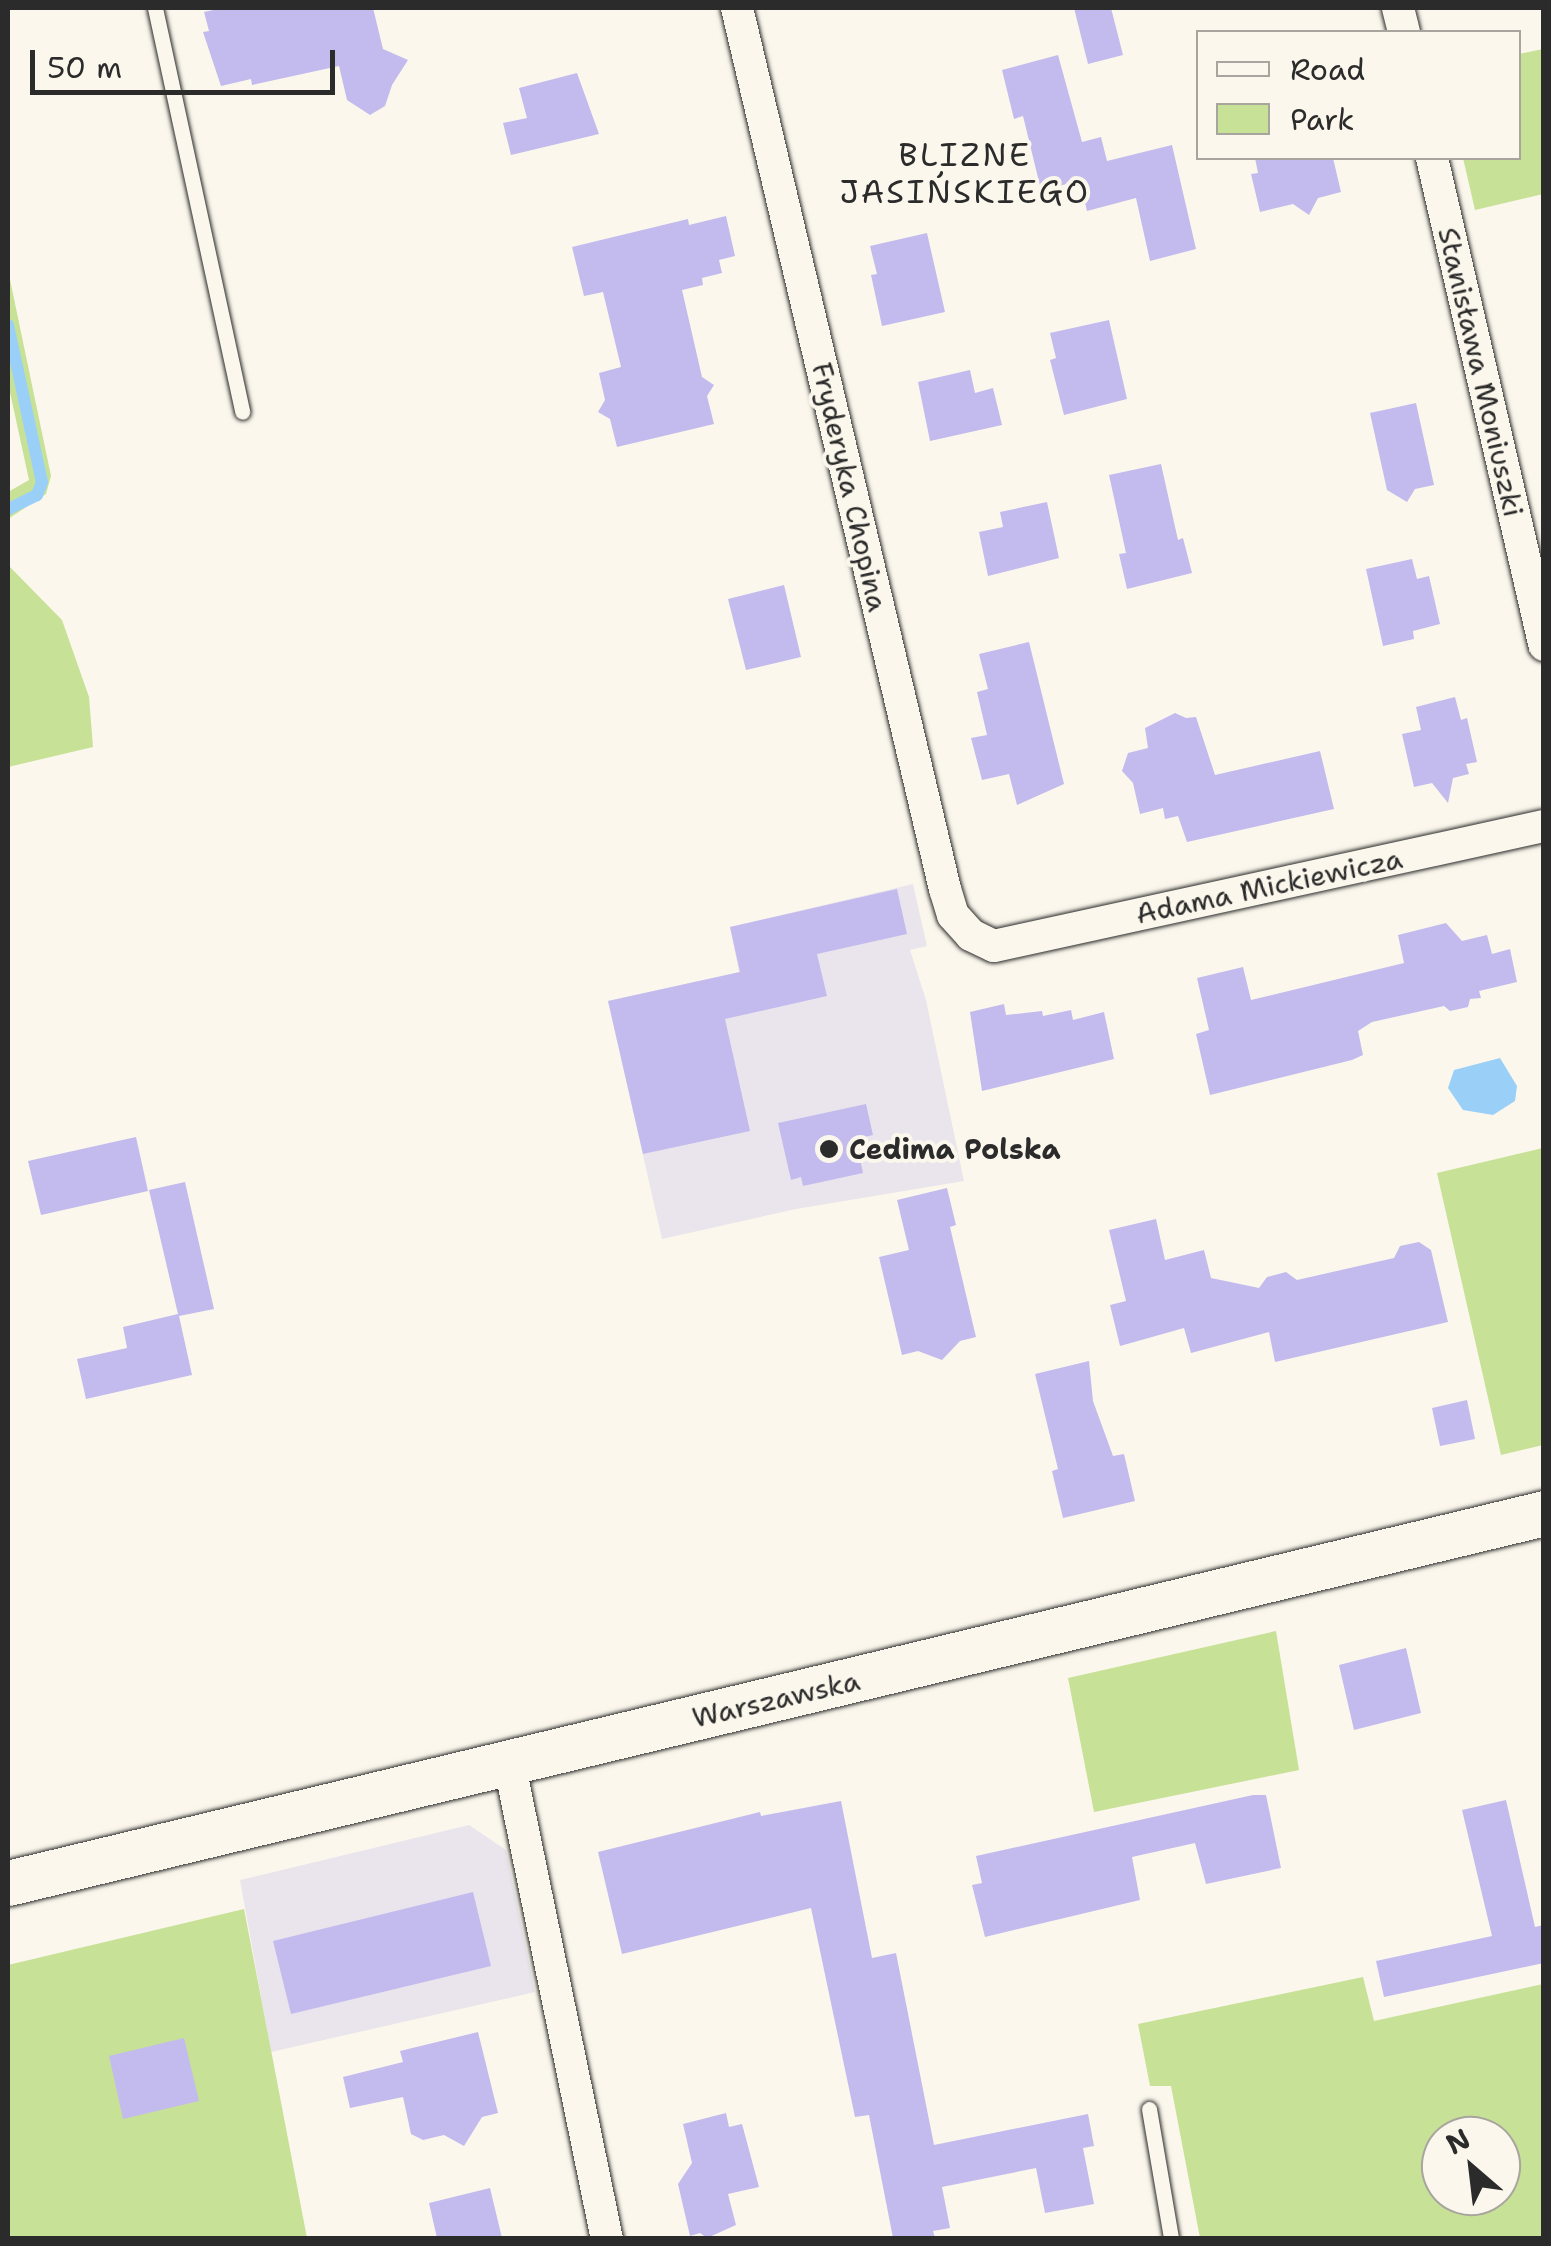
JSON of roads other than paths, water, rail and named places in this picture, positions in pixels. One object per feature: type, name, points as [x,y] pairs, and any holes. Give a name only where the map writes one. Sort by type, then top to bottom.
[{"type":"main road","name":"Warszawska","points":[[8,1883],[1544,1513]]},
{"type":"street","name":"Fryderyka Chopina","points":[[737,8],[945,889],[953,915],[971,935],[994,946]]},
{"type":"street","name":"Stanisława Moniuszki","points":[[1432,160],[1544,645]]},
{"type":"street","name":"Adama Mickiewicza","points":[[994,946],[1544,826]]},
{"type":"street","points":[[509,1762],[607,2238]]},
{"type":"lane","points":[[155,8],[242,412]]},
{"type":"lane","points":[[1149,2108],[1171,2238]]},
{"type":"water","points":[[1500,1058],[1517,1086],[1515,1101],[1493,1115],[1463,1110],[1448,1088],[1454,1070]]},
{"type":"waterway","points":[[8,325],[42,482],[37,495],[8,509]]},
{"type":"place","name":"Cedima Polska","points":[[829,1149]]},
{"type":"district","name":"BLIZNE JASIŃSKIEGO","points":[[965,174]]}]
